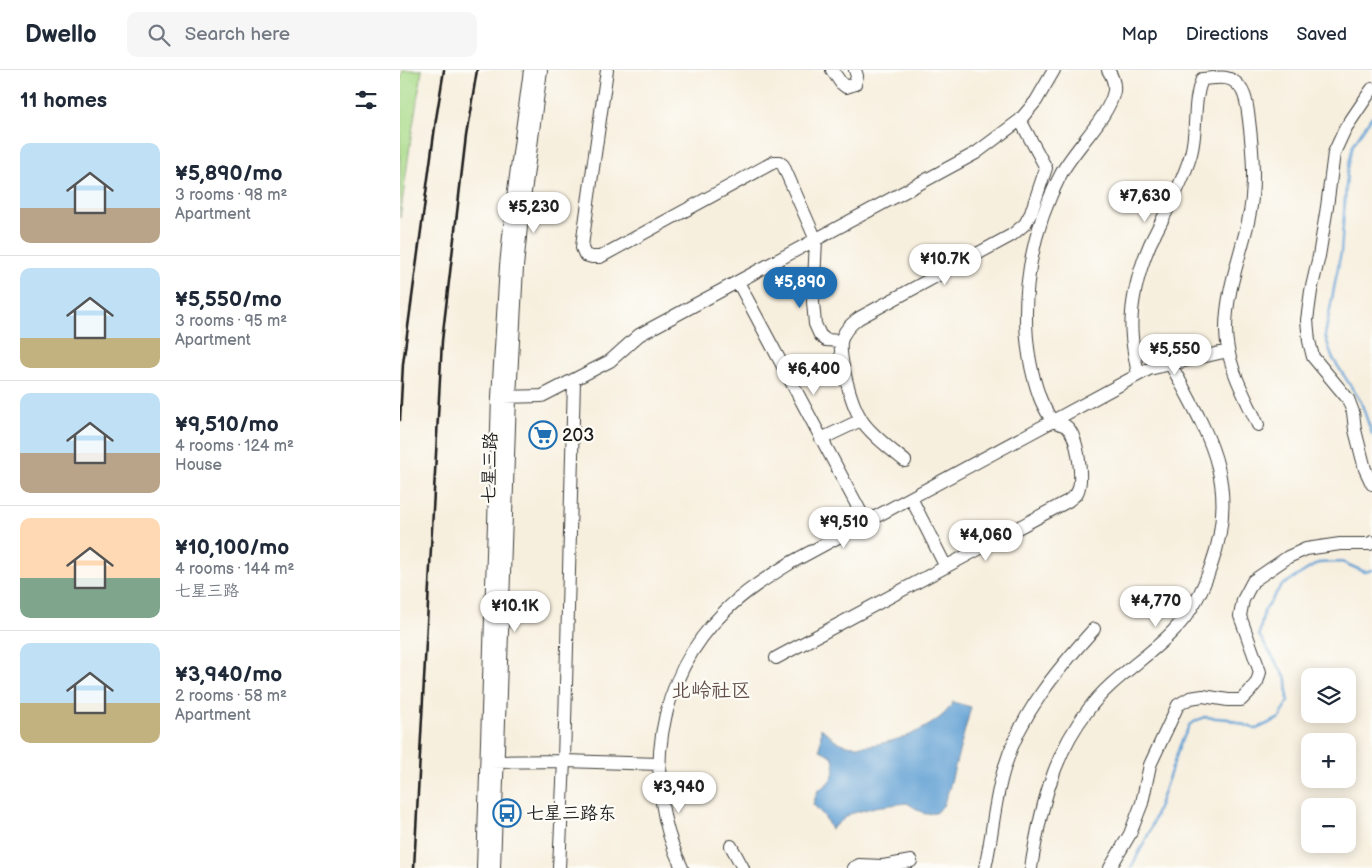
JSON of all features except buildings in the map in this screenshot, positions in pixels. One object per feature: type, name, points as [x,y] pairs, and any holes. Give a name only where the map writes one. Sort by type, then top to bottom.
[{"type":"street","name":"七星三路","points":[[483,868],[491,761],[511,214],[530,70]]},
{"type":"street","name":"七星三路","points":[[504,397],[522,215],[541,70]]},
{"type":"street","points":[[606,70],[583,238],[582,248],[585,254],[592,257],[600,256],[774,162],[779,162],[783,165],[816,240],[813,302],[815,324],[820,335],[826,340],[841,341]]},
{"type":"street","points":[[832,70],[846,87],[855,84],[857,76],[855,70]]},
{"type":"street","points":[[504,397],[542,396],[574,380],[610,361],[639,335],[976,153],[1020,120],[1036,101],[1054,70]]},
{"type":"street","points":[[776,658],[946,568],[1068,501],[1076,494],[1080,481],[1080,468],[1075,442],[1066,425],[1052,421],[1041,400],[1034,378],[1028,345],[1026,317],[1031,259],[1038,232],[1062,174],[1077,149],[1108,107],[1114,85],[1108,70]]},
{"type":"street","points":[[1138,375],[1132,336],[1132,316],[1142,266],[1191,154],[1196,123],[1195,102],[1202,80],[1225,77],[1241,88],[1246,100],[1253,164],[1249,220],[1228,301],[1226,329],[1228,351],[1232,368],[1258,425]]},
{"type":"street","points":[[1372,89],[1345,130],[1334,153],[1327,207],[1319,256],[1310,292],[1307,320],[1313,357],[1348,399],[1353,412],[1355,430],[1365,469],[1372,484]]},
{"type":"street","points":[[905,461],[861,420],[847,384],[841,341],[850,324],[859,318],[1012,235],[1025,224],[1031,213],[1046,168],[1020,120]]},
{"type":"street","points":[[738,282],[866,522]]},
{"type":"street","points":[[682,868],[662,808],[659,786],[659,764],[666,714],[685,666],[698,645],[724,612],[749,589],[792,562],[1149,369],[1228,351]]},
{"type":"street","points":[[1031,868],[1045,797],[1056,766],[1075,728],[1100,695],[1173,631],[1190,611],[1205,583],[1216,552],[1222,528],[1223,502],[1219,466],[1206,433],[1170,363]]},
{"type":"street","points":[[559,868],[564,761],[574,380]]},
{"type":"street","points":[[821,439],[861,420]]},
{"type":"street","points":[[911,498],[946,568]]},
{"type":"street","points":[[1110,868],[1130,834],[1142,802],[1150,765],[1178,705],[1190,698],[1203,696],[1241,700],[1257,682],[1260,672],[1240,616],[1243,600],[1253,581],[1288,557],[1306,549],[1326,545],[1370,544],[1372,542]]},
{"type":"street","points":[[985,868],[997,796],[1005,765],[1018,733],[1038,698],[1059,668],[1094,629]]},
{"type":"street","name":"七星三路","points":[[491,761],[494,868]]},
{"type":"street","points":[[491,761],[659,764]]},
{"type":"street","points":[[731,846],[743,868]]},
{"type":"street","points":[[852,868],[858,865],[883,866],[911,861]]},
{"type":"green space","points":[[403,70],[422,70],[400,218],[400,82]]},
{"type":"water","points":[[953,702],[971,707],[943,806],[936,813],[925,814],[907,803],[875,807],[850,814],[831,829],[824,816],[813,804],[818,790],[827,784],[834,772],[832,756],[820,750],[821,728],[843,744],[856,746],[887,742],[904,737],[934,722],[946,712]]},
{"type":"waterway","points":[[1372,116],[1353,145],[1347,173],[1341,252],[1325,335],[1332,357],[1361,402],[1372,434]]},
{"type":"waterway","points":[[1131,868],[1150,831],[1180,745],[1190,724],[1204,717],[1228,719],[1256,729],[1280,718],[1288,701],[1287,680],[1259,635],[1264,611],[1281,586],[1318,563],[1342,562],[1365,572],[1372,570]]},
{"type":"railway","points":[[400,420],[403,364],[444,70]]},
{"type":"railway","points":[[414,868],[442,341],[466,136],[477,70]]},
{"type":"place","name":"203","points":[[543,435]]},
{"type":"place","name":"七星三路东","points":[[507,813]]},
{"type":"district","name":"北岭社区","points":[[711,691]]}]
